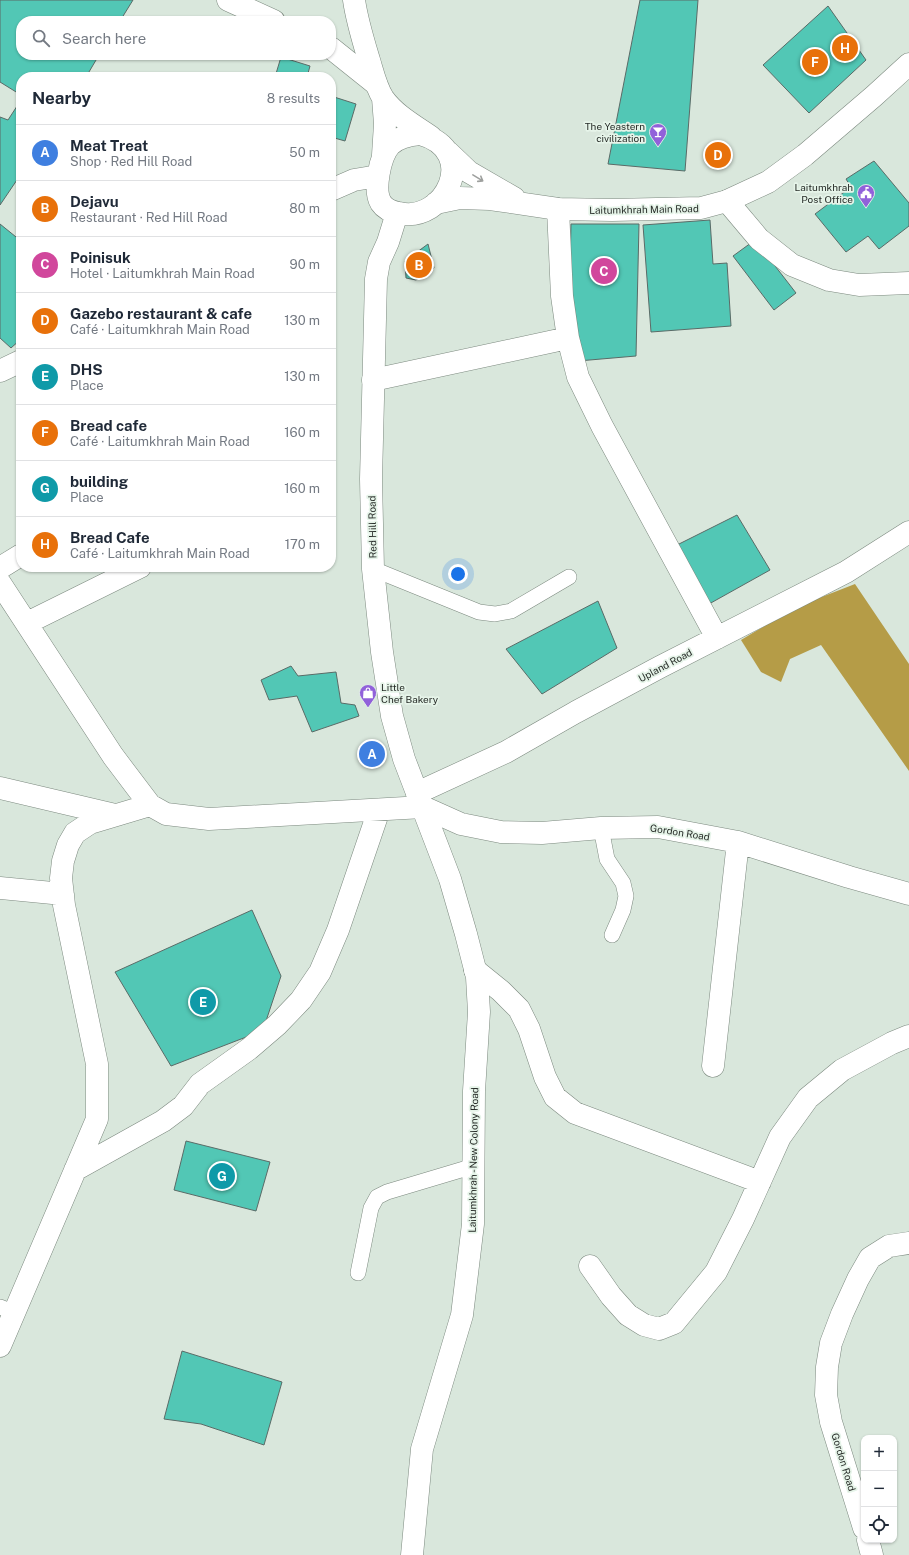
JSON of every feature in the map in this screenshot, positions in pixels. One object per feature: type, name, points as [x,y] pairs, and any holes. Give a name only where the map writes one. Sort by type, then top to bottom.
[{"type":"street","points":[[228,0],[263,16]]},
{"type":"street","points":[[354,0],[357,20],[380,91],[385,124],[378,195],[381,203],[388,209],[397,213],[412,215],[430,208],[447,190],[453,174],[452,163],[448,152]]},
{"type":"street","points":[[336,52],[380,91],[394,110],[410,123],[441,143],[448,152],[469,172],[524,203]]},
{"type":"street","name":"Laitumkhrah Main Road","points":[[436,203],[460,198],[490,199],[558,209],[612,210],[701,208],[727,201],[768,182],[805,155],[909,64]]},
{"type":"street","points":[[336,188],[381,165],[390,146],[398,139],[409,135],[420,134],[432,137]]},
{"type":"street","points":[[727,201],[759,238],[792,265],[829,280],[859,285],[909,283]]},
{"type":"street","points":[[558,209],[562,296],[568,338],[578,377],[602,426],[717,638]]},
{"type":"street","name":"Red Hill Road","points":[[397,213],[388,242],[379,262],[376,279],[373,380],[373,569],[382,652],[392,716],[404,759],[433,837]]},
{"type":"street","points":[[373,380],[568,338]]},
{"type":"street","points":[[0,371],[16,363]]},
{"type":"street","name":"Upland Road","points":[[420,800],[583,708],[846,572],[909,532]]},
{"type":"street","points":[[0,568],[16,558]]},
{"type":"street","points":[[27,623],[130,572]]},
{"type":"street","points":[[0,583],[113,756],[150,805],[166,814],[209,819],[379,810],[420,800]]},
{"type":"street","points":[[0,788],[115,815]]},
{"type":"street","name":"Gordon Road","points":[[420,800],[462,824],[500,832],[542,833],[601,828],[658,827],[738,842],[848,877],[909,894]]},
{"type":"street","points":[[0,1346],[7,1310],[75,1170],[97,1118],[97,1064],[63,894],[61,878],[63,861],[68,845],[75,833],[90,823],[150,805]]},
{"type":"street","points":[[75,1170],[163,1122],[183,1106],[200,1084],[277,1025],[301,1000],[320,972],[338,930],[379,810]]},
{"type":"street","name":"Laitumkhrah - New Colony Road","points":[[412,1555],[422,1449],[435,1401],[462,1315],[473,1224],[474,1090],[480,1012],[475,970],[466,934],[450,880],[433,837]]},
{"type":"street","points":[[713,1066],[738,842]]},
{"type":"street","points":[[0,888],[63,894]]},
{"type":"street","points":[[475,970],[500,991],[518,1009],[529,1029],[545,1077],[555,1097],[575,1113],[760,1182]]},
{"type":"street","points":[[590,1266],[611,1296],[628,1314],[644,1325],[659,1329],[674,1323],[716,1272],[760,1182],[780,1136],[808,1098],[842,1070],[892,1043],[909,1036]]},
{"type":"street","name":"Gordon Road","points":[[861,1518],[831,1422],[826,1395],[827,1367],[831,1343],[858,1279],[870,1258],[889,1246],[909,1242]]},
{"type":"street","points":[[869,1543],[872,1555]]},
{"type":"lane","points":[[373,569],[479,612],[495,614],[511,611],[570,577]]},
{"type":"lane","points":[[601,828],[607,859],[623,883],[626,896],[623,910],[612,935]]},
{"type":"lane","points":[[358,1273],[371,1208],[377,1197],[387,1192],[474,1166]]},
{"type":"shaded area","points":[[855,584],[909,664],[909,771],[821,645],[790,659],[781,682],[761,672],[741,640],[796,607]]},
{"type":"building","points":[[0,0],[133,0],[123,16],[16,16],[16,60],[96,60],[89,72],[16,72],[16,92],[0,82]]},
{"type":"building","points":[[640,0],[698,0],[685,171],[608,164]]},
{"type":"building","points":[[828,6],[866,60],[809,113],[763,65]]},
{"type":"building","points":[[280,60],[291,60],[310,66],[308,72],[276,72]]},
{"type":"building","points":[[336,98],[356,104],[345,141],[336,138]]},
{"type":"building","points":[[16,108],[16,181],[0,205],[0,117],[8,120]]},
{"type":"building","name":"Laitumkhrah Post Office","points":[[874,161],[909,203],[909,226],[879,249],[868,236],[846,252],[815,214],[851,187],[846,179]]},
{"type":"building","points":[[710,220],[713,264],[727,263],[731,326],[651,332],[643,225]]},
{"type":"building","points":[[0,224],[16,237],[16,344],[11,348],[0,338]]},
{"type":"building","points":[[571,224],[639,224],[636,356],[578,361],[569,317]]},
{"type":"building","points":[[755,240],[796,293],[774,310],[733,256]]},
{"type":"building","points":[[428,244],[434,268],[416,280],[406,278],[405,261]]},
{"type":"building","points":[[737,515],[770,570],[709,604],[675,546]]},
{"type":"building","points":[[598,601],[617,648],[542,694],[506,649]]},
{"type":"building","points":[[291,666],[298,676],[336,672],[341,703],[355,705],[359,716],[312,732],[297,696],[269,700],[261,680]]},
{"type":"building","points":[[252,910],[281,976],[264,1027],[254,1034],[171,1066],[115,972]]},
{"type":"building","points":[[186,1141],[270,1162],[256,1211],[174,1190]]},
{"type":"building","points":[[182,1351],[282,1382],[264,1445],[201,1424],[164,1419]]},
{"type":"place","name":"Bread Cafe","points":[[845,48]]},
{"type":"place","name":"Bread cafe","points":[[815,62]]},
{"type":"place","name":"The Yeastern civilization","points":[[658,147]]},
{"type":"place","name":"Gazebo restaurant & cafe","points":[[718,155]]},
{"type":"place","name":"Laitumkhrah Post Office","points":[[866,208]]},
{"type":"place","name":"Dejavu","points":[[419,265]]},
{"type":"place","name":"Poinisuk","points":[[604,271]]},
{"type":"place","name":"Little Chef Bakery","points":[[368,708]]},
{"type":"place","name":"Meat Treat","points":[[372,754]]},
{"type":"place","name":"DHS","points":[[203,1002]]},
{"type":"place","name":"building","points":[[222,1176]]}]
